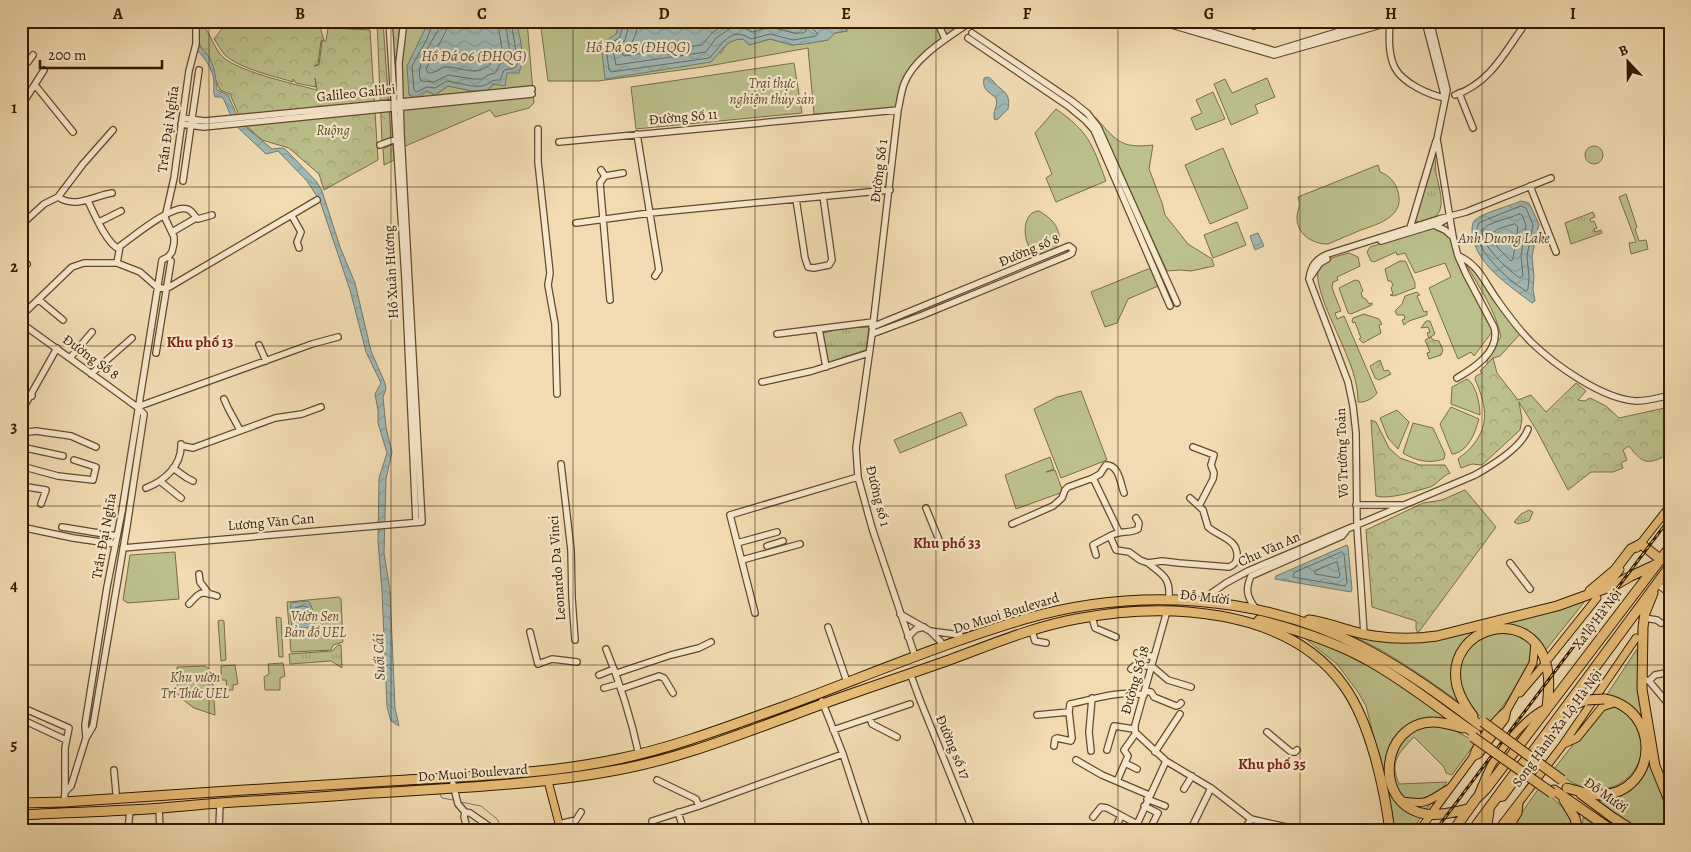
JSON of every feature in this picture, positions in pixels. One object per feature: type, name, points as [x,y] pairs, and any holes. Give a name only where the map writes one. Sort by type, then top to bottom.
[{"type":"highway","points":[[1284,615],[1397,639],[1429,638],[1575,600],[1615,585],[1659,562],[1641,544],[1631,549],[1615,570],[1598,585],[1575,600]]},
{"type":"highway","name":"Xa lộ Hà Nội","points":[[1453,831],[1670,547]]},
{"type":"highway","name":"Xa lộ Hà Nội","points":[[1658,585],[1670,566]]},
{"type":"highway","name":"Xa lộ Hà Nội","points":[[1472,831],[1549,730],[1626,623],[1658,585],[1670,574]]},
{"type":"highway","points":[[1658,585],[1644,618],[1641,648],[1656,763],[1670,797]]},
{"type":"highway","name":"Do Muoi Boulevard","points":[[960,635],[1016,617],[1072,603],[1127,596],[1169,595],[1206,597]]},
{"type":"highway","name":"Đỗ Mười","points":[[1206,597],[1246,603],[1256,609],[1284,615],[1325,630],[1365,648],[1420,681],[1477,729]]},
{"type":"highway","name":"Xa lộ Hà Nội","points":[[1626,623],[1634,620],[1651,598]]},
{"type":"highway","name":"Do Muoi Boulevard","points":[[944,652],[1026,619],[1068,609],[1123,602],[1170,600],[1256,609]]},
{"type":"highway","name":"Đỗ Mười","points":[[907,665],[916,659],[989,644],[1063,622],[1092,616],[1167,609],[1199,613],[1262,627],[1289,638],[1316,656],[1335,674],[1344,686],[1360,712],[1382,788],[1391,831]]},
{"type":"highway","name":"Đỗ Mười","points":[[907,665],[916,659],[998,638],[1065,617],[1110,610],[1167,609],[1226,612],[1317,637],[1369,662],[1477,729]]},
{"type":"highway","points":[[1303,618],[1372,649],[1428,682],[1470,712]]},
{"type":"highway","points":[[1289,628],[1337,670],[1364,711],[1385,788],[1391,831]]},
{"type":"highway","points":[[1547,708],[1548,674],[1543,654],[1535,642],[1524,633],[1501,628],[1479,635],[1467,645],[1457,664],[1456,681],[1461,697],[1477,729],[1559,788]]},
{"type":"highway","name":"Đỗ Mười","points":[[944,652],[960,635]]},
{"type":"highway","name":"Do Muoi Boulevard","points":[[639,752],[846,679],[907,665]]},
{"type":"highway","name":"Do Muoi Boulevard","points":[[21,815],[130,801],[548,781],[619,770],[681,754],[823,702],[907,665]]},
{"type":"highway","name":"Do Muoi Boulevard","points":[[21,811],[575,767],[639,752],[731,726],[907,665]]},
{"type":"highway","points":[[1646,680],[1642,689],[1653,756],[1658,778],[1670,803]]},
{"type":"highway","points":[[1566,707],[1588,700],[1604,699],[1621,704],[1636,717],[1643,731],[1646,755],[1641,771],[1629,784],[1615,792],[1594,795],[1577,791]]},
{"type":"highway","name":"Do Muoi Boulevard","points":[[21,803],[65,797],[130,801],[159,808],[453,786],[547,776],[601,769],[672,752],[823,702]]},
{"type":"highway","points":[[1468,809],[1443,814],[1426,814],[1411,809],[1402,801],[1392,786],[1388,767],[1391,755],[1400,739],[1410,730],[1427,723],[1477,729],[1559,788]]},
{"type":"highway","name":"Đỗ Mười","points":[[1559,788],[1577,791],[1634,831]]},
{"type":"highway","name":"Đỗ Mười","points":[[1559,788],[1567,804],[1608,831]]},
{"type":"highway","name":"Đỗ Mười","points":[[1559,788],[1613,831]]},
{"type":"highway","name":"Đỗ Mười","points":[[1559,788],[1627,831]]},
{"type":"highway","name":"Do Muoi Boulevard","points":[[21,799],[116,793],[130,801]]},
{"type":"highway","points":[[1567,804],[1575,818],[1578,831]]},
{"type":"highway","points":[[1486,831],[1491,806]]},
{"type":"main road","points":[[1609,583],[1670,506]]},
{"type":"main road","points":[[1549,658],[1597,598]]},
{"type":"main road","name":"Song Hành Xa Lộ Hà Nội","points":[[1497,831],[1562,746],[1636,638]]},
{"type":"main road","points":[[1434,810],[1473,757],[1479,754],[1505,719],[1507,710],[1533,663],[1535,642]]},
{"type":"main road","points":[[1507,710],[1542,666]]},
{"type":"main road","points":[[1562,746],[1577,738],[1602,707],[1613,703],[1621,704]]},
{"type":"main road","points":[[548,781],[560,827]]},
{"type":"main road","points":[[1402,801],[1416,804],[1426,802],[1452,786]]},
{"type":"main road","points":[[1507,831],[1518,813],[1519,803]]},
{"type":"main road","points":[[1419,831],[1429,817]]},
{"type":"street","name":"Trần Đại Nghĩa","points":[[86,738],[85,725],[121,517],[157,287],[162,260],[172,252],[174,243],[172,232],[165,218],[189,70],[196,44],[196,29],[192,21]]},
{"type":"street","name":"Hồ Xuân Hương","points":[[388,21],[397,108],[419,522]]},
{"type":"street","name":"Hồ Xuân Hương","points":[[396,101],[404,21]]},
{"type":"street","points":[[937,21],[945,39],[972,21]]},
{"type":"street","points":[[1158,21],[1271,55],[1392,22],[1391,55],[1395,68],[1421,90],[1445,98]]},
{"type":"street","points":[[1174,21],[1275,51],[1374,21]]},
{"type":"street","points":[[1425,21],[1445,98]]},
{"type":"street","points":[[1411,230],[1437,139],[1447,90],[1430,21]]},
{"type":"street","points":[[1472,128],[1457,94],[1473,87],[1493,71],[1527,21]]},
{"type":"street","points":[[1170,306],[1094,130],[1068,106],[970,35],[1072,102],[1087,113],[1098,127],[1177,303]]},
{"type":"street","name":"Đường Số 1","points":[[872,328],[890,190],[898,110],[905,82],[916,65],[945,39]]},
{"type":"street","points":[[21,66],[28,62],[33,54]]},
{"type":"street","points":[[391,63],[399,63]]},
{"type":"street","points":[[21,106],[44,70]]},
{"type":"street","points":[[183,181],[199,70]]},
{"type":"street","points":[[35,85],[73,132]]},
{"type":"street","name":"Galileo Galilei","points":[[182,121],[210,124],[396,101],[532,91],[397,108],[241,121]]},
{"type":"street","name":"Hồ Xuân Hương","points":[[397,108],[396,139],[407,279]]},
{"type":"street","name":"Đường Số 11","points":[[559,142],[898,110]]},
{"type":"street","points":[[538,129],[538,162],[550,273],[548,285],[555,324],[557,394]]},
{"type":"street","points":[[21,225],[44,204],[58,197],[83,164],[113,130]]},
{"type":"street","points":[[637,134],[659,270],[656,276]]},
{"type":"street","points":[[380,145],[396,139]]},
{"type":"street","points":[[1437,139],[1449,217],[1458,256],[1496,334],[1493,344],[1482,361],[1457,378]]},
{"type":"street","points":[[600,170],[605,176]]},
{"type":"street","points":[[610,300],[600,183],[605,176],[623,173]]},
{"type":"street","points":[[1449,217],[1551,178]]},
{"type":"street","points":[[1530,186],[1556,252]]},
{"type":"street","points":[[576,223],[650,213],[890,190]]},
{"type":"street","points":[[58,197],[63,201],[88,201],[112,193]]},
{"type":"street","points":[[796,199],[805,258],[808,267],[814,268],[829,265],[832,260],[823,196]]},
{"type":"street","points":[[21,316],[72,266],[84,263],[117,263],[140,272],[157,287],[166,289],[317,200]]},
{"type":"street","points":[[88,201],[114,246],[119,249]]},
{"type":"street","points":[[117,263],[120,246],[167,213],[179,208],[186,208],[192,211],[196,218]]},
{"type":"street","points":[[99,222],[121,210]]},
{"type":"street","points":[[172,232],[196,218],[200,219],[212,215]]},
{"type":"street","points":[[292,216],[301,232],[296,242],[299,248]]},
{"type":"street","name":"Võ Trường Toản","points":[[1411,230],[1434,225],[1449,217]]},
{"type":"street","name":"Võ Trường Toản","points":[[1364,632],[1356,506],[1356,430],[1350,388],[1309,279],[1324,260],[1449,217]]},
{"type":"street","points":[[1434,225],[1445,230],[1453,237]]},
{"type":"street","name":"Đường số 8","points":[[777,334],[819,329],[872,328],[921,312],[972,295],[1072,254],[1074,249],[1069,246],[921,312]]},
{"type":"street","points":[[1149,259],[1154,258],[1155,255]]},
{"type":"street","points":[[1458,256],[1471,262],[1497,299],[1532,342],[1573,374],[1599,389],[1624,399],[1648,400],[1670,395]]},
{"type":"street","points":[[156,353],[171,261]]},
{"type":"street","points":[[21,271],[27,264]]},
{"type":"street","points":[[969,289],[972,295]]},
{"type":"street","points":[[39,300],[63,320]]},
{"type":"street","name":"Đường Số 8","points":[[21,323],[144,414]]},
{"type":"street","name":"Đường số 1","points":[[872,328],[856,440],[858,477],[872,528],[916,659]]},
{"type":"street","points":[[819,329],[826,367]]},
{"type":"street","points":[[70,358],[92,332]]},
{"type":"street","points":[[137,407],[312,344],[338,337]]},
{"type":"street","points":[[91,374],[132,338]]},
{"type":"street","points":[[259,345],[266,361]]},
{"type":"street","points":[[21,412],[32,396],[57,348]]},
{"type":"street","points":[[762,382],[826,367],[869,353]]},
{"type":"street","points":[[21,392],[32,396]]},
{"type":"street","points":[[224,399],[240,430]]},
{"type":"street","points":[[146,488],[165,479],[173,468],[182,445],[193,448],[275,418],[302,414],[321,407]]},
{"type":"street","name":"Trần Đại Nghĩa","points":[[86,738],[93,726],[144,414]]},
{"type":"street","name":"Chu Văn An","points":[[1206,597],[1226,583],[1250,574],[1341,531],[1346,531],[1489,468],[1520,442],[1527,434],[1528,429]]},
{"type":"street","points":[[21,433],[36,431],[71,436],[96,447]]},
{"type":"street","points":[[1193,446],[1214,455],[1210,464],[1214,473],[1213,479],[1200,506]]},
{"type":"street","points":[[21,447],[63,456]]},
{"type":"street","points":[[21,466],[58,476],[93,480],[96,467],[74,460]]},
{"type":"street","name":"Leonardo Da Vinci","points":[[561,464],[571,550],[574,640]]},
{"type":"street","points":[[1012,524],[1052,506],[1062,498],[1068,487],[1100,474],[1106,464],[1116,468],[1124,493]]},
{"type":"street","points":[[173,468],[193,481]]},
{"type":"street","points":[[755,612],[730,515],[858,477]]},
{"type":"street","points":[[1093,478],[1119,532]]},
{"type":"street","points":[[161,482],[182,498]]},
{"type":"street","points":[[21,486],[46,490],[41,504]]},
{"type":"street","points":[[1148,564],[1171,561],[1229,567],[1234,565],[1237,552],[1234,546],[1227,538],[1208,527],[1205,513],[1190,498]]},
{"type":"street","name":"Chu Văn An","points":[[1356,506],[1403,505]]},
{"type":"street","points":[[926,508],[939,540]]},
{"type":"street","points":[[121,517],[128,519]]},
{"type":"street","points":[[1096,555],[1093,545],[1119,532],[1133,532],[1138,528],[1139,523],[1136,518]]},
{"type":"street","name":"Lương Văn Can","points":[[123,548],[419,522]]},
{"type":"street","points":[[21,526],[73,538],[115,544]]},
{"type":"street","points":[[62,527],[117,536]]},
{"type":"street","points":[[737,543],[777,532]]},
{"type":"street","points":[[1110,536],[1116,550],[1129,552],[1166,578],[1170,586],[1169,595]]},
{"type":"street","points":[[767,546],[783,541]]},
{"type":"street","points":[[742,560],[800,544]]},
{"type":"street","points":[[1510,563],[1530,589]]},
{"type":"street","points":[[199,574],[200,582],[209,594]]},
{"type":"street","name":"Chu Văn An","points":[[1250,574],[1247,593],[1248,598],[1256,609]]},
{"type":"street","points":[[1658,585],[1670,594]]},
{"type":"street","points":[[189,604],[194,596],[199,593],[217,596]]},
{"type":"street","name":"Đường Số 18","points":[[1167,609],[1135,731],[1166,761],[1211,788],[1251,819]]},
{"type":"street","points":[[900,614],[927,629],[944,652]]},
{"type":"street","points":[[1092,616],[1095,628],[1116,637]]},
{"type":"street","points":[[1644,618],[1658,620],[1661,623]]},
{"type":"street","points":[[828,627],[846,679]]},
{"type":"street","points":[[908,637],[916,629],[960,635]]},
{"type":"street","points":[[1032,631],[1035,641],[1046,643]]},
{"type":"street","points":[[530,632],[538,664],[552,659],[577,662]]},
{"type":"street","points":[[598,675],[699,648],[711,642]]},
{"type":"street","points":[[606,649],[615,671],[639,752]]},
{"type":"street","points":[[1137,653],[1154,657]]},
{"type":"street","name":"Đường số 17","points":[[907,665],[973,831]]},
{"type":"street","points":[[1131,669],[1134,666],[1151,667],[1168,680],[1191,687]]},
{"type":"street","points":[[1670,672],[1656,675],[1646,680],[1670,706]]},
{"type":"street","points":[[604,688],[620,687],[659,676],[664,678],[673,693]]},
{"type":"street","points":[[1054,746],[1055,739],[1057,738],[1071,741],[1070,704],[1115,694],[1150,692],[1154,697],[1176,706],[1179,706],[1181,703]]},
{"type":"street","points":[[1091,751],[1089,732],[1092,698]]},
{"type":"street","points":[[823,702],[868,830],[860,831]]},
{"type":"street","points":[[833,730],[910,704]]},
{"type":"street","points":[[21,707],[69,728],[66,740],[65,797]]},
{"type":"street","points":[[1037,715],[1069,712]]},
{"type":"street","points":[[1156,752],[1180,714]]},
{"type":"street","points":[[870,718],[872,724],[897,737]]},
{"type":"street","points":[[21,719],[66,740]]},
{"type":"street","points":[[1107,750],[1114,726],[1135,731],[1124,750],[1128,756],[1117,781]]},
{"type":"street","points":[[1267,732],[1291,752],[1297,750]]},
{"type":"street","points":[[65,797],[71,786],[86,738]]},
{"type":"street","points":[[654,831],[652,821],[842,754]]},
{"type":"street","points":[[1076,760],[1165,806]]},
{"type":"street","points":[[1134,831],[1166,761]]},
{"type":"street","points":[[1125,763],[1137,769]]},
{"type":"street","points":[[114,770],[116,793]]},
{"type":"street","points":[[1184,789],[1192,776]]},
{"type":"street","points":[[656,780],[696,799],[699,806]]},
{"type":"street","points":[[453,786],[458,804],[465,812],[470,813],[496,831]]},
{"type":"street","points":[[1190,831],[1211,788]]},
{"type":"street","points":[[128,831],[130,801]]},
{"type":"street","points":[[192,831],[219,828],[220,803]]},
{"type":"street","points":[[1144,806],[1158,813],[1150,831]]},
{"type":"street","points":[[1093,817],[1101,807],[1107,808],[1137,824]]},
{"type":"street","points":[[159,808],[160,831]]},
{"type":"street","points":[[465,812],[464,817],[468,831]]},
{"type":"street","points":[[560,827],[576,820],[581,812]]},
{"type":"street","points":[[678,812],[684,831]]},
{"type":"street","points":[[1114,831],[1122,816]]},
{"type":"street","points":[[1243,831],[1251,819],[1304,831]]},
{"type":"street","points":[[1266,831],[1269,824]]},
{"type":"green space","name":"Ruộng","points":[[195,21],[200,21],[220,54],[227,60],[265,76],[317,90],[315,78],[316,87],[296,83],[293,79],[293,82],[267,75],[239,64],[225,55],[214,39],[228,21],[318,21],[324,40],[321,41],[318,64],[314,66],[319,65],[322,41],[326,41],[328,28],[370,30],[378,160],[324,190],[319,174],[289,148],[262,140],[242,122],[230,94],[220,90],[197,38]]},
{"type":"green space","points":[[377,21],[383,21],[391,138],[382,142]]},
{"type":"green space","points":[[390,21],[400,21],[397,56],[395,58],[392,56]]},
{"type":"green space","points":[[405,21],[429,21],[422,37],[427,91],[435,95],[448,86],[472,91],[488,90],[507,73],[518,27],[515,21],[527,21],[534,103],[529,108],[495,117],[490,110],[403,147],[401,61]]},
{"type":"green space","points":[[540,21],[620,21],[616,34],[721,53],[730,42],[739,39],[743,39],[749,45],[770,39],[792,45],[828,40],[835,33],[847,31],[845,21],[966,21],[911,66],[904,77],[899,91],[896,108],[814,114],[808,48],[703,67],[598,81],[548,81]]},
{"type":"green space","name":"Trại thực nghiệm thủy sản","points":[[794,63],[802,113],[636,129],[631,87]]},
{"type":"green space","points":[[1267,78],[1275,97],[1255,105],[1258,113],[1231,125],[1214,84],[1225,79],[1232,93]]},
{"type":"green space","points":[[1213,92],[1225,119],[1196,130],[1191,118],[1202,113],[1196,100]]},
{"type":"green space","points":[[1056,109],[1083,132],[1093,148],[1106,181],[1056,202],[1046,178],[1052,174],[1035,133]]},
{"type":"green space","points":[[1092,116],[1113,136],[1125,144],[1153,145],[1149,169],[1165,215],[1188,244],[1212,259],[1214,266],[1191,271],[1167,271],[1100,126]]},
{"type":"green space","points":[[393,144],[394,160],[384,165],[383,149]]},
{"type":"green space","points":[[1594,146],[1600,149],[1603,155],[1600,161],[1594,164],[1588,161],[1585,155],[1588,149]]},
{"type":"green space","points":[[1223,148],[1248,208],[1210,224],[1185,165]]},
{"type":"green space","points":[[1434,153],[1441,206],[1439,212],[1434,217],[1426,221],[1415,222],[1413,220]]},
{"type":"green space","points":[[1378,165],[1380,172],[1396,185],[1398,192],[1398,207],[1389,218],[1328,244],[1311,240],[1302,233],[1297,222],[1298,197]]},
{"type":"green space","points":[[1626,194],[1637,227],[1635,229],[1639,241],[1646,240],[1648,249],[1631,254],[1629,243],[1636,242],[1619,197]]},
{"type":"green space","points":[[1039,211],[1053,222],[1058,230],[1060,239],[1055,249],[1041,254],[1033,252],[1026,240],[1025,232],[1028,217]]},
{"type":"green space","points":[[1593,212],[1595,217],[1590,219],[1591,222],[1594,221],[1597,228],[1594,229],[1595,232],[1601,230],[1602,233],[1571,244],[1565,223]]},
{"type":"green space","points":[[1237,222],[1246,245],[1213,258],[1204,235]]},
{"type":"green space","points":[[1437,228],[1450,236],[1490,324],[1492,332],[1474,356],[1471,352],[1458,359],[1429,288],[1451,277],[1445,263],[1415,273],[1405,253],[1397,255],[1396,252],[1374,262],[1371,261],[1367,252],[1370,247]]},
{"type":"green space","points":[[1349,253],[1358,257],[1360,266],[1337,277],[1338,280],[1333,282],[1332,288],[1341,311],[1335,313],[1337,319],[1344,316],[1377,393],[1371,399],[1360,402],[1358,402],[1356,384],[1351,367],[1323,298],[1318,276],[1319,269],[1325,262]]},
{"type":"green space","points":[[1400,261],[1406,262],[1415,283],[1415,288],[1394,296],[1390,295],[1393,294],[1391,288],[1393,285],[1391,281],[1388,281],[1385,269]]},
{"type":"green space","points":[[1471,262],[1522,332],[1500,356],[1493,358],[1487,364],[1490,354],[1501,337],[1491,309],[1466,264]]},
{"type":"green space","points":[[1148,269],[1151,270],[1158,286],[1128,299],[1117,323],[1105,327],[1091,292]]},
{"type":"green space","points":[[1355,280],[1359,281],[1363,291],[1361,293],[1363,298],[1369,304],[1372,303],[1372,305],[1351,314],[1348,313],[1339,288]]},
{"type":"green space","points":[[1417,292],[1420,295],[1417,296],[1424,312],[1427,311],[1427,315],[1409,321],[1404,325],[1402,320],[1405,319],[1404,315],[1397,315],[1395,311],[1402,304],[1405,296]]},
{"type":"green space","points":[[1364,314],[1379,319],[1382,324],[1379,325],[1381,333],[1363,343],[1359,339],[1361,338],[1355,322],[1353,323],[1352,321],[1353,318]]},
{"type":"green space","points":[[1426,321],[1430,321],[1435,334],[1429,338],[1427,333],[1430,332],[1428,327],[1421,328]]},
{"type":"green space","points":[[869,327],[866,350],[827,363],[823,333],[844,328]]},
{"type":"green space","points":[[1431,337],[1433,340],[1439,341],[1443,350],[1441,355],[1429,359],[1427,353],[1430,352],[1425,340]]},
{"type":"green space","points":[[1493,358],[1497,373],[1518,400],[1531,395],[1546,412],[1576,383],[1586,391],[1578,400],[1585,401],[1590,398],[1606,406],[1619,418],[1669,407],[1670,454],[1656,460],[1647,461],[1639,457],[1629,446],[1623,450],[1627,460],[1621,463],[1623,468],[1613,472],[1591,472],[1568,490],[1537,431],[1519,402],[1522,419],[1520,430],[1482,465],[1472,464],[1461,468],[1458,459],[1470,449],[1479,437],[1484,421],[1484,405],[1475,379]]},
{"type":"green space","points":[[1380,360],[1384,371],[1388,370],[1391,374],[1379,380],[1375,378],[1370,366]]},
{"type":"green space","points":[[1467,379],[1475,390],[1480,415],[1451,404],[1452,387]]},
{"type":"green space","points":[[1081,391],[1107,460],[1061,478],[1034,409],[1057,397]]},
{"type":"green space","points":[[1451,407],[1479,419],[1467,445],[1464,449],[1454,454],[1452,454],[1440,424]]},
{"type":"green space","points":[[1397,410],[1409,422],[1398,449],[1388,438],[1380,418]]},
{"type":"green space","points":[[961,412],[967,425],[900,453],[894,440]]},
{"type":"green space","points":[[1371,420],[1376,422],[1389,448],[1400,458],[1420,465],[1445,465],[1450,473],[1430,487],[1395,496],[1376,496]]},
{"type":"green space","points":[[1413,423],[1433,428],[1445,454],[1444,459],[1423,461],[1403,453]]},
{"type":"green space","points":[[1050,457],[1054,469],[1046,472],[1055,470],[1063,492],[1016,509],[1005,475]]},
{"type":"green space","points":[[1465,490],[1496,527],[1418,633],[1416,621],[1372,607],[1366,530],[1423,503],[1442,500]]},
{"type":"green space","points":[[1529,510],[1533,512],[1529,521],[1518,524],[1514,522],[1521,514]]},
{"type":"green space","points":[[175,552],[179,599],[128,603],[123,600],[130,555]]},
{"type":"green space","name":"Vườn Sen Bản đồ UEL","points":[[339,597],[341,599],[343,642],[333,645],[331,650],[291,652],[287,602]]},
{"type":"green space","points":[[1585,601],[1545,651],[1535,639],[1525,632],[1499,626],[1458,653],[1459,702],[1383,651],[1324,626],[1388,640],[1493,625]]},
{"type":"green space","points":[[276,617],[281,618],[283,657],[279,657]]},
{"type":"green space","points":[[218,621],[224,621],[226,660],[221,661]]},
{"type":"green space","points":[[1494,633],[1515,633],[1532,644],[1532,660],[1522,679],[1490,724],[1480,717],[1462,693],[1459,683],[1461,663],[1471,646],[1488,635]]},
{"type":"green space","points":[[1302,636],[1339,651],[1381,673],[1456,724],[1444,721],[1402,735],[1388,783],[1422,816],[1411,831],[1395,831],[1390,802],[1366,706],[1337,664]]},
{"type":"green space","points":[[338,645],[341,645],[342,668],[331,661],[290,664],[289,654],[332,651]]},
{"type":"green space","points":[[1637,649],[1639,683],[1647,728],[1606,696]]},
{"type":"green space","points":[[283,663],[285,676],[280,678],[280,690],[265,690],[264,677],[269,674],[268,664]]},
{"type":"green space","points":[[235,665],[238,684],[233,685],[233,690],[227,690],[226,680],[221,680],[221,666]]},
{"type":"green space","name":"Khu vườn Tri Thức UEL","points":[[205,666],[212,671],[215,715],[194,708],[177,695],[177,667]]},
{"type":"green space","points":[[1612,705],[1626,711],[1637,725],[1642,739],[1641,754],[1636,767],[1627,778],[1615,786],[1600,789],[1579,786],[1553,770],[1604,706]]},
{"type":"green space","points":[[1434,726],[1454,730],[1476,742],[1452,775],[1446,773],[1444,767],[1414,737],[1400,753],[1395,763],[1399,784],[1447,782],[1426,810],[1414,806],[1404,799],[1397,789],[1393,766],[1396,754],[1402,743],[1411,733],[1425,727]]},
{"type":"green space","points":[[1652,758],[1670,807],[1670,831],[1637,831],[1592,800],[1613,797],[1630,790],[1643,777]]},
{"type":"green space","points":[[1539,788],[1561,806],[1569,816],[1574,831],[1509,831]]},
{"type":"green space","points":[[1584,818],[1603,831],[1582,831]]},
{"type":"water","name":"Hồ Đá 06 (ĐHQG)","points":[[429,21],[515,21],[522,47],[522,61],[519,73],[507,73],[505,86],[493,84],[488,90],[472,91],[448,86],[435,95],[427,91],[417,99],[409,95],[407,66]]},
{"type":"water","name":"Hồ Đá 05 (ĐHQG)","points":[[620,21],[818,21],[817,28],[827,21],[845,21],[847,31],[835,33],[828,40],[805,44],[792,45],[770,39],[749,45],[743,39],[737,40],[728,43],[711,62],[605,79],[601,44],[616,34]]},
{"type":"water","points":[[198,45],[211,60],[217,90],[228,95],[240,122],[272,149],[283,148],[286,150],[316,181],[322,191],[340,247],[355,283],[371,351],[385,383],[386,389],[383,397],[386,427],[392,452],[386,479],[384,553],[390,590],[395,708],[399,726],[391,721],[387,707],[378,541],[379,478],[387,453],[378,423],[375,394],[381,383],[366,352],[350,290],[320,201],[307,181],[278,151],[266,154],[235,125],[222,97],[215,97],[213,74],[197,50]]},
{"type":"water","points":[[988,77],[1005,92],[1009,102],[1008,109],[995,120],[996,98],[986,90],[984,85],[984,78]]},
{"type":"water","name":"Anh Duong Lake","points":[[1521,201],[1529,203],[1539,224],[1532,256],[1535,301],[1532,303],[1503,281],[1486,264],[1474,243],[1472,231],[1473,223],[1479,217]]},
{"type":"water","points":[[1258,233],[1264,246],[1255,250],[1250,236]]},
{"type":"water","points":[[1347,545],[1351,592],[1275,579],[1276,576]]},
{"type":"water","points":[[307,601],[310,603],[317,620],[310,627],[292,627],[291,603]]},
{"type":"waterway","name":"Suối Cái","points":[[439,792],[442,798],[453,800]]},
{"type":"waterway","name":"Suối Cái","points":[[461,802],[481,806],[497,819],[504,831]]},
{"type":"railway","points":[[1435,831],[1670,518]]},
{"type":"district","name":"Khu phố 13","points":[[200,342]]},
{"type":"district","name":"Khu phố 33","points":[[947,543]]},
{"type":"district","name":"Khu phố 35","points":[[1272,764]]}]
